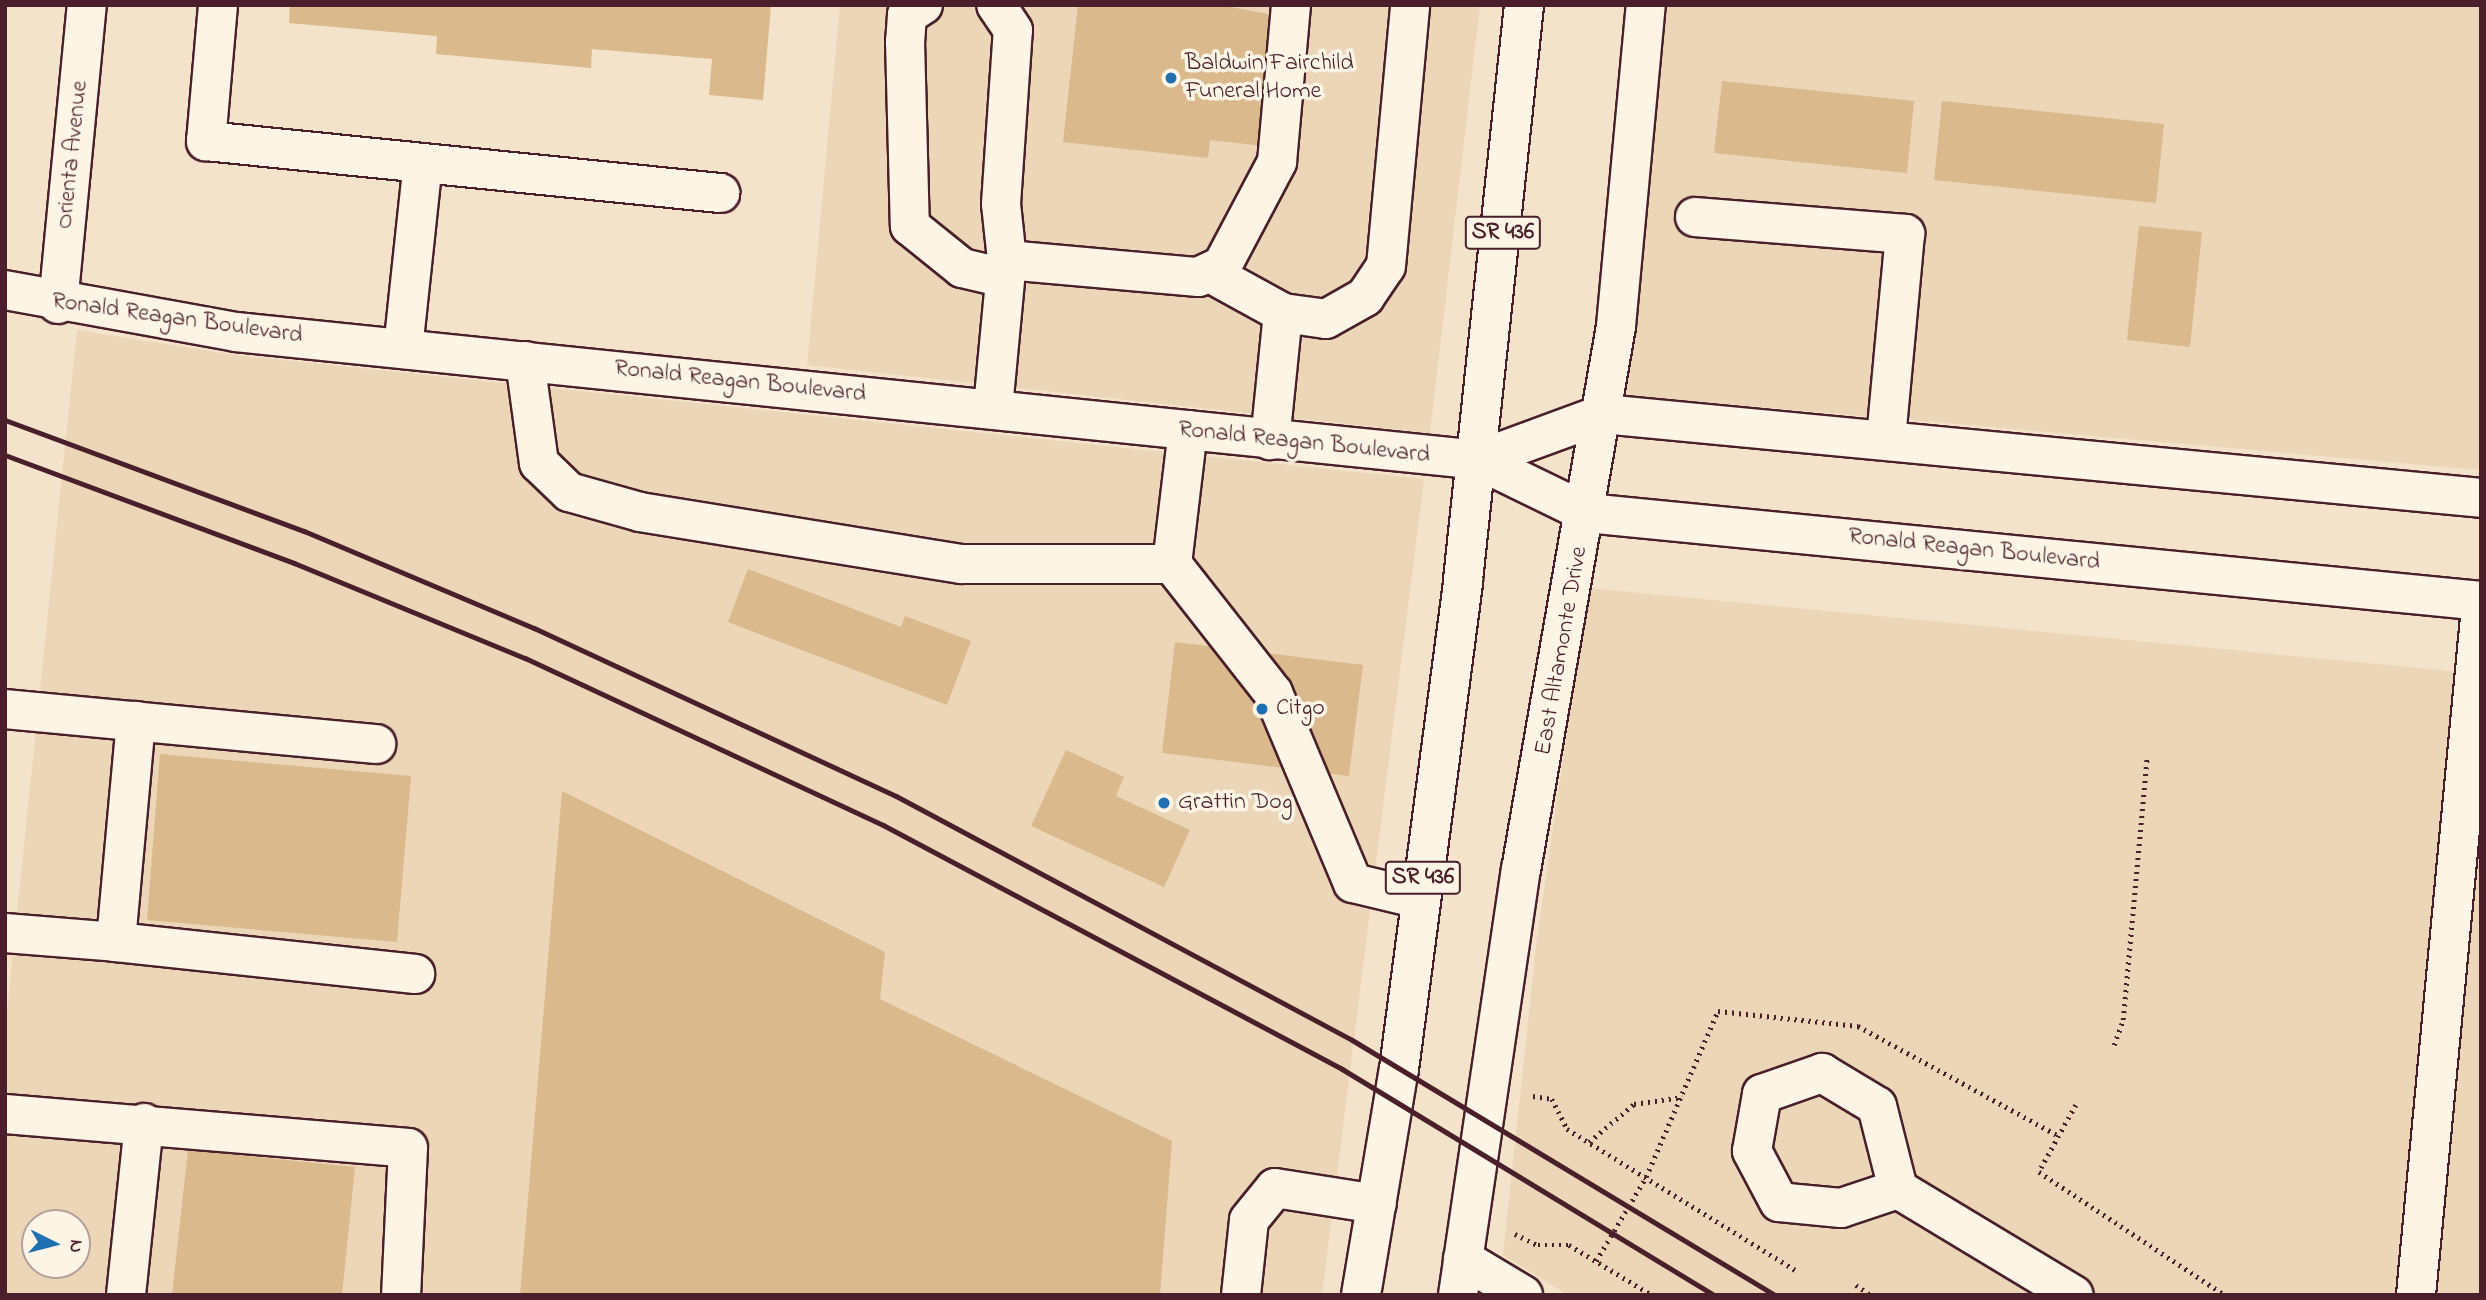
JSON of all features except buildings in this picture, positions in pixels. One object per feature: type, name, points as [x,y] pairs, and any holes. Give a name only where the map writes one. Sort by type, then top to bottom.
[{"type":"main road","name":"Orienta Avenue","points":[[58,304],[87,5]]},
{"type":"main road","points":[[218,5],[206,141],[720,192]]},
{"type":"main road","points":[[923,5],[907,15],[905,41],[910,226],[962,268],[1212,274],[1283,313],[1325,319],[1364,297],[1386,267],[1409,5]]},
{"type":"main road","points":[[993,408],[1006,269],[1001,204],[1013,30],[996,5]]},
{"type":"main road","points":[[1212,274],[1235,245],[1277,162],[1291,5]]},
{"type":"main road","name":"SR 436","points":[[1361,1295],[1377,1204],[1420,899],[1478,460],[1524,5]]},
{"type":"main road","name":"East Altamonte Drive","points":[[1461,1277],[1521,870],[1603,414],[1646,5]]},
{"type":"main road","points":[[403,349],[423,163]]},
{"type":"main road","points":[[1695,217],[1905,234],[1886,437]]},
{"type":"main road","name":"Ronald Reagan Boulevard","points":[[5,290],[58,304],[403,349],[1478,460],[1587,513],[2481,601]]},
{"type":"main road","points":[[1270,440],[1283,313]]},
{"type":"main road","points":[[525,361],[539,463],[569,492],[640,512],[961,564],[1172,564]]},
{"type":"main road","name":"Ronald Reagan Boulevard","points":[[1478,460],[1603,414],[1886,437],[2481,498]]},
{"type":"main road","points":[[1188,430],[1172,564],[1273,693],[1353,883],[1420,899]]},
{"type":"main road","points":[[2416,1295],[2481,608]]},
{"type":"main road","points":[[5,709],[376,744]]},
{"type":"main road","points":[[117,942],[136,722]]},
{"type":"main road","points":[[5,933],[117,942],[415,974]]},
{"type":"main road","points":[[5,1114],[144,1123],[408,1148],[401,1295]]},
{"type":"main road","points":[[126,1295],[144,1123]]},
{"type":"main road","points":[[1241,1295],[1249,1220],[1275,1188],[1377,1204]]},
{"type":"main road","points":[[1898,1189],[2074,1295]]},
{"type":"main road","points":[[1461,1277],[1523,1295]]},
{"type":"path","points":[[2113,1045],[2123,1020],[2147,756]]},
{"type":"path","points":[[1534,1096],[1552,1099],[1567,1129],[1797,1271]]},
{"type":"path","points":[[1589,1142],[1634,1104],[1684,1097]]},
{"type":"path","points":[[2076,1105],[2039,1172],[2225,1295]]},
{"type":"path","points":[[1515,1234],[1538,1245],[1569,1245],[1652,1295]]},
{"type":"path","points":[[1856,1285],[1871,1295]]},
{"type":"shaded area","points":[[840,5],[1480,5],[1430,433],[807,365]]},
{"type":"shaded area","points":[[1648,5],[2481,5],[2481,470],[1613,394]]},
{"type":"shaded area","points":[[77,330],[235,355],[1424,479],[1322,1295],[5,1295],[5,1031]]},
{"type":"shaded area","points":[[1588,588],[2481,674],[2481,1295],[1568,1295],[1503,1255],[1537,938]]},
{"type":"railway","points":[[5,420],[304,531],[534,628],[896,796],[1352,1040],[1774,1295]]},
{"type":"railway","points":[[5,455],[294,563],[525,658],[883,825],[1342,1069],[1713,1295]]},
{"type":"place","name":"Baldwin Fairchild Funeral Home","points":[[1171,78]]},
{"type":"place","name":"Citgo","points":[[1262,709]]},
{"type":"place","name":"Grattin Dog","points":[[1164,803]]}]
